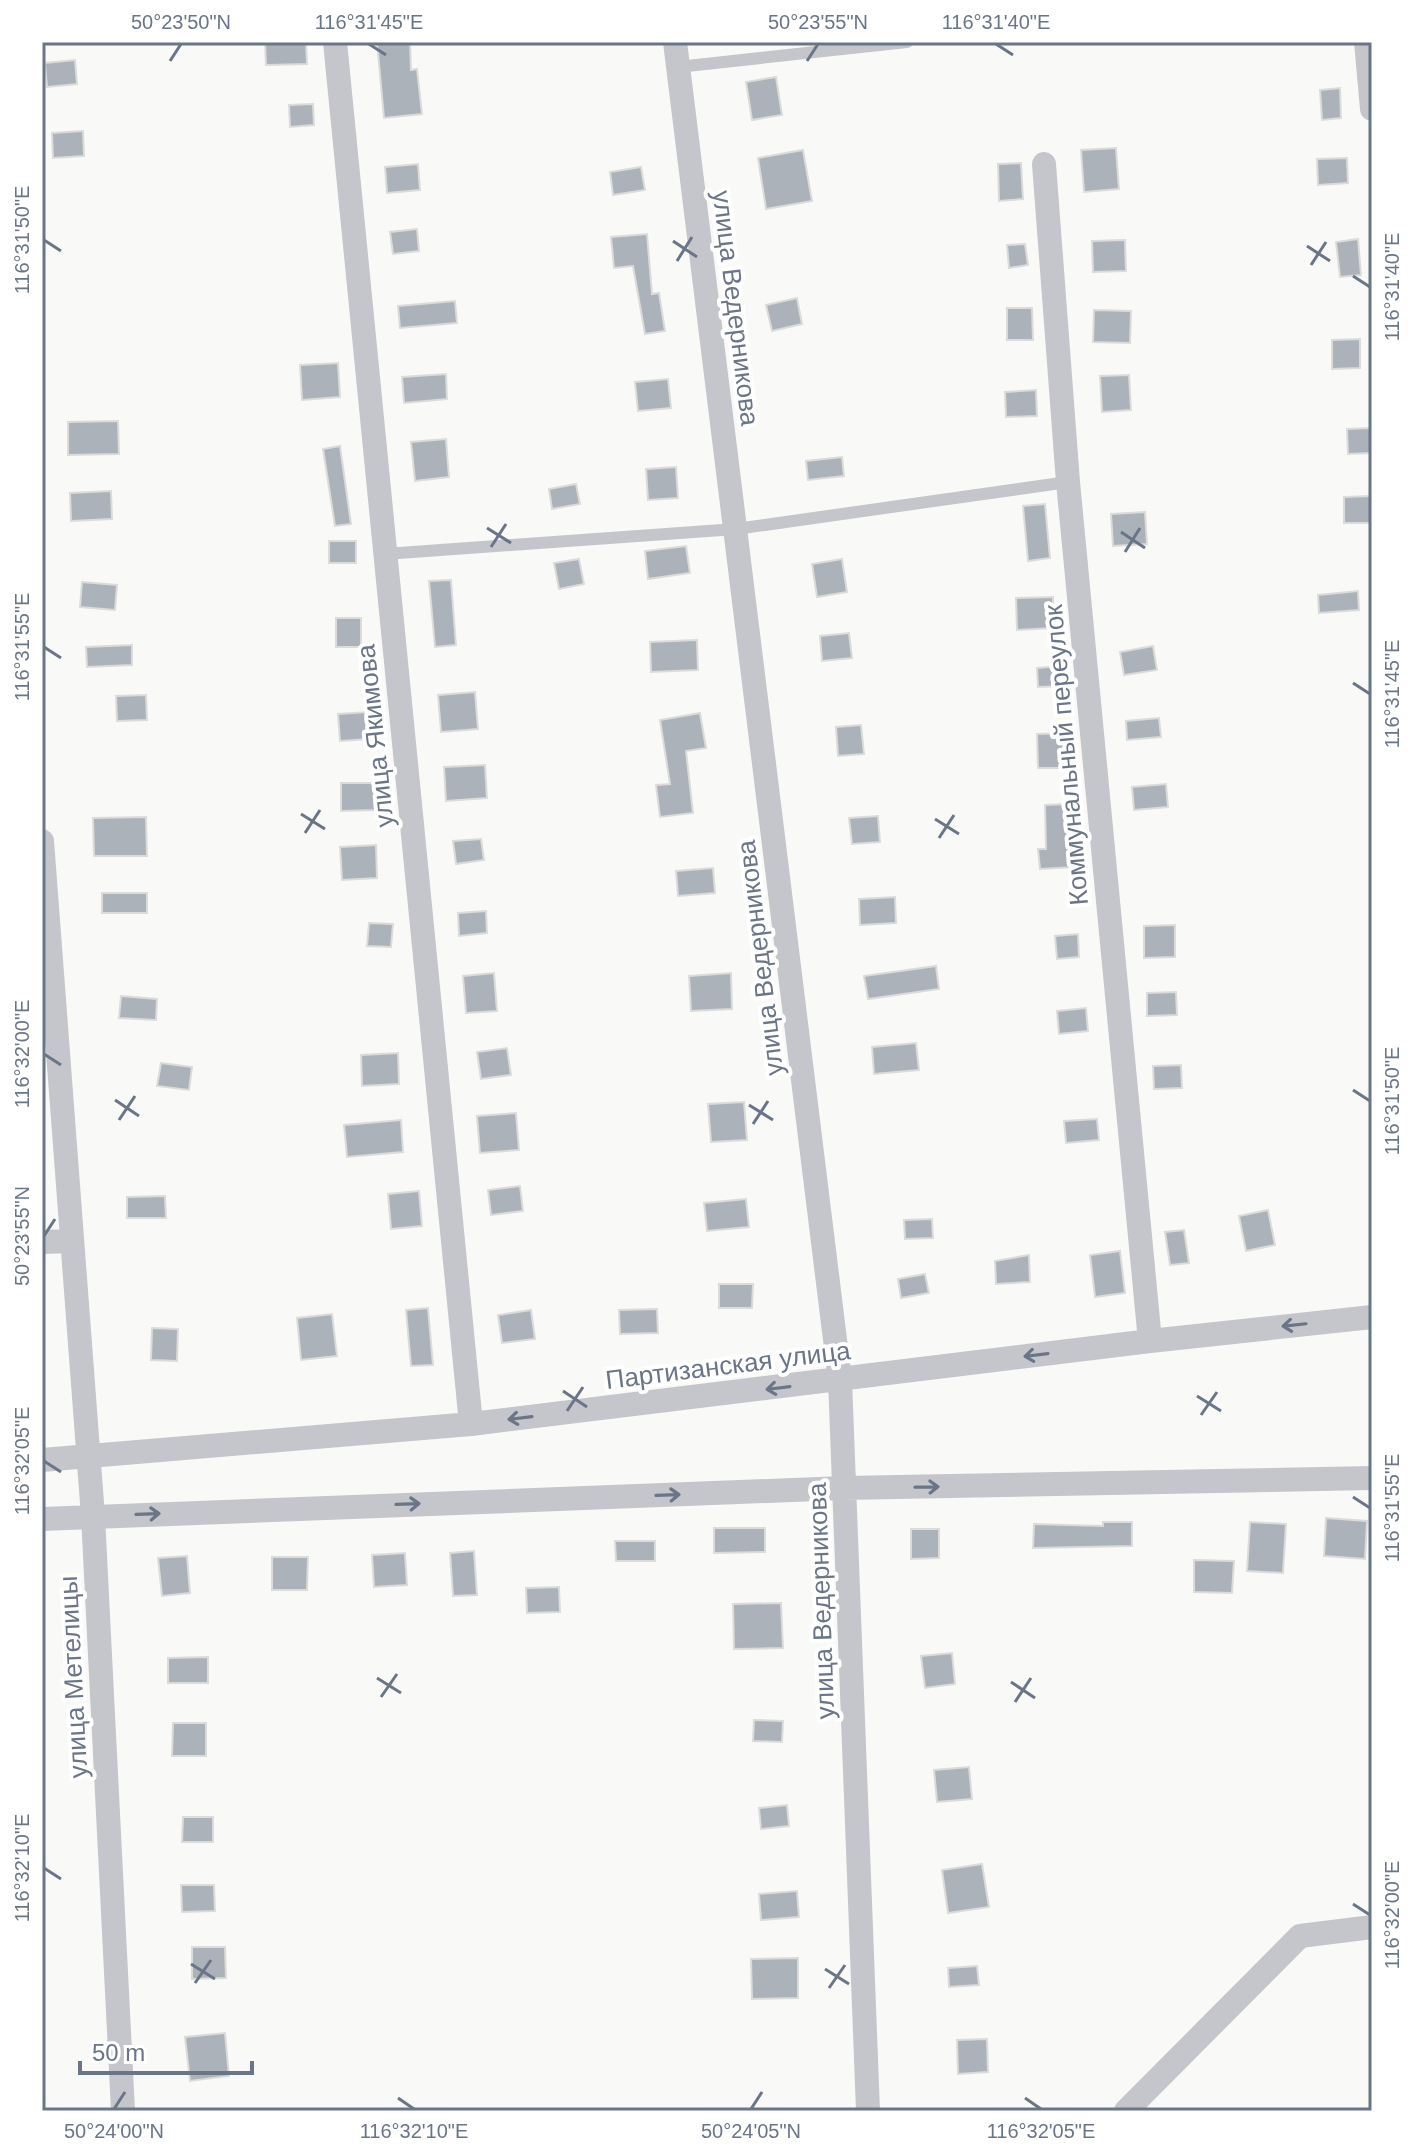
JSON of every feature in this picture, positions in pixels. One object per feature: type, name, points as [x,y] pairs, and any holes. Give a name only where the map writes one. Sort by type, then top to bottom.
[{"type":"street","name":"улица Якимова","points":[[335,42],[471,1424]]},
{"type":"street","name":"улица Ведерникова","points":[[675,42],[840,1380],[868,2111]]},
{"type":"street","points":[[1366,42],[1372,109]]},
{"type":"street","name":"Коммунальный переулок","points":[[1044,164],[1068,482],[1150,1341]]},
{"type":"street","name":"улица Метелицы","points":[[42,841],[93,1516],[123,2111]]},
{"type":"street","points":[[42,1242],[72,1241]]},
{"type":"street","name":"Партизанская улица","points":[[42,1460],[471,1424],[1372,1317]]},
{"type":"street","points":[[42,1519],[844,1488],[1372,1478]]},
{"type":"street","points":[[1126,2111],[1300,1936],[1372,1927]]},
{"type":"lane","points":[[678,67],[907,42]]},
{"type":"lane","points":[[385,554],[736,529],[1068,482]]},
{"type":"building","points":[[265,42],[306,42],[307,64],[266,65]]},
{"type":"building","points":[[377,42],[410,42],[411,70],[417,69],[422,114],[384,118]]},
{"type":"building","points":[[75,60],[77,84],[47,87],[45,63]]},
{"type":"building","points":[[776,77],[782,115],[752,120],[746,82]]},
{"type":"building","points":[[1340,88],[1341,118],[1322,120],[1320,90]]},
{"type":"building","points":[[313,104],[314,125],[290,127],[289,105]]},
{"type":"building","points":[[83,131],[84,156],[53,158],[52,133]]},
{"type":"building","points":[[1116,148],[1119,189],[1084,192],[1081,150]]},
{"type":"building","points":[[803,150],[812,201],[766,209],[758,158]]},
{"type":"building","points":[[1347,158],[1348,183],[1318,185],[1317,159]]},
{"type":"building","points":[[1021,163],[1023,199],[999,201],[998,164]]},
{"type":"building","points":[[418,164],[420,190],[387,193],[385,167]]},
{"type":"building","points":[[641,167],[645,190],[613,195],[610,172]]},
{"type":"building","points":[[417,229],[419,251],[393,254],[390,232]]},
{"type":"building","points":[[647,234],[652,294],[659,293],[665,331],[645,334],[633,266],[614,268],[611,237]]},
{"type":"building","points":[[1358,239],[1361,275],[1340,277],[1336,242]]},
{"type":"building","points":[[1125,240],[1126,271],[1093,272],[1092,241]]},
{"type":"building","points":[[1025,244],[1028,265],[1009,268],[1007,245]]},
{"type":"building","points":[[797,298],[802,324],[772,331],[766,305]]},
{"type":"building","points":[[455,301],[457,323],[400,328],[398,306]]},
{"type":"building","points":[[1007,308],[1032,308],[1033,340],[1007,340]]},
{"type":"building","points":[[1094,310],[1131,311],[1130,343],[1093,342]]},
{"type":"building","points":[[1360,339],[1360,368],[1332,369],[1332,340]]},
{"type":"building","points":[[338,363],[340,397],[302,400],[300,365]]},
{"type":"building","points":[[446,374],[447,399],[404,403],[402,377]]},
{"type":"building","points":[[1129,375],[1131,410],[1102,412],[1100,376]]},
{"type":"building","points":[[668,379],[671,408],[638,411],[635,382]]},
{"type":"building","points":[[1036,390],[1037,416],[1006,417],[1005,392]]},
{"type":"building","points":[[118,421],[119,454],[68,455],[68,422]]},
{"type":"building","points":[[1371,428],[1372,453],[1348,454],[1347,429]]},
{"type":"building","points":[[446,439],[449,477],[415,481],[411,442]]},
{"type":"building","points":[[340,446],[351,524],[335,526],[323,449]]},
{"type":"building","points":[[842,457],[844,476],[808,480],[806,461]]},
{"type":"building","points":[[676,467],[678,498],[648,500],[646,469]]},
{"type":"building","points":[[576,484],[580,504],[552,509],[549,489]]},
{"type":"building","points":[[111,491],[112,519],[71,521],[70,493]]},
{"type":"building","points":[[1372,496],[1372,523],[1344,523],[1344,497]]},
{"type":"building","points":[[1045,504],[1050,558],[1028,561],[1023,506]]},
{"type":"building","points":[[1145,512],[1147,544],[1113,546],[1111,514]]},
{"type":"building","points":[[329,541],[356,541],[356,563],[329,563]]},
{"type":"building","points":[[686,546],[690,573],[648,579],[645,551]]},
{"type":"building","points":[[579,559],[584,584],[559,589],[554,563]]},
{"type":"building","points":[[842,559],[847,592],[817,597],[812,564]]},
{"type":"building","points":[[451,580],[456,645],[435,647],[429,581]]},
{"type":"building","points":[[82,582],[117,585],[115,610],[80,607]]},
{"type":"building","points":[[1358,591],[1359,610],[1319,613],[1318,595]]},
{"type":"building","points":[[1053,597],[1053,628],[1017,630],[1016,598]]},
{"type":"building","points":[[336,618],[361,618],[361,647],[336,647]]},
{"type":"building","points":[[849,633],[852,658],[822,661],[820,636]]},
{"type":"building","points":[[697,640],[698,670],[651,672],[650,642]]},
{"type":"building","points":[[132,645],[132,665],[87,667],[86,647]]},
{"type":"building","points":[[1153,646],[1157,670],[1124,675],[1120,652]]},
{"type":"building","points":[[1060,666],[1062,686],[1038,687],[1037,668]]},
{"type":"building","points":[[475,692],[478,729],[441,732],[438,695]]},
{"type":"building","points":[[146,695],[147,720],[117,721],[116,696]]},
{"type":"building","points":[[368,712],[370,739],[340,741],[338,714]]},
{"type":"building","points":[[700,713],[706,748],[686,751],[693,813],[660,817],[656,785],[670,784],[660,720]]},
{"type":"building","points":[[1159,718],[1161,737],[1127,740],[1126,721]]},
{"type":"building","points":[[861,725],[864,754],[838,756],[836,727]]},
{"type":"building","points":[[1066,733],[1068,768],[1038,768],[1037,734]]},
{"type":"building","points":[[485,765],[487,798],[446,801],[444,767]]},
{"type":"building","points":[[341,783],[375,783],[376,810],[341,811]]},
{"type":"building","points":[[1166,784],[1168,807],[1134,810],[1132,787]]},
{"type":"building","points":[[1067,804],[1068,847],[1074,847],[1075,867],[1040,869],[1038,849],[1046,849],[1045,805]]},
{"type":"building","points":[[878,816],[880,842],[852,844],[849,818]]},
{"type":"building","points":[[146,817],[147,856],[94,856],[93,818]]},
{"type":"building","points":[[481,839],[484,860],[456,864],[453,841]]},
{"type":"building","points":[[376,845],[377,878],[342,880],[340,847]]},
{"type":"building","points":[[713,868],[715,893],[678,896],[676,871]]},
{"type":"building","points":[[102,893],[147,893],[147,913],[102,913]]},
{"type":"building","points":[[895,897],[896,923],[860,925],[859,899]]},
{"type":"building","points":[[486,911],[487,933],[459,936],[458,913]]},
{"type":"building","points":[[369,923],[393,924],[391,947],[367,946]]},
{"type":"building","points":[[1175,925],[1175,957],[1144,958],[1144,926]]},
{"type":"building","points":[[1078,934],[1079,957],[1057,959],[1055,936]]},
{"type":"building","points":[[936,966],[939,989],[868,999],[864,976]]},
{"type":"building","points":[[494,973],[497,1011],[466,1013],[463,976]]},
{"type":"building","points":[[731,973],[732,1009],[691,1011],[689,976]]},
{"type":"building","points":[[1176,992],[1177,1015],[1147,1016],[1147,993]]},
{"type":"building","points":[[121,996],[157,999],[156,1020],[119,1018]]},
{"type":"building","points":[[1086,1008],[1088,1031],[1059,1034],[1057,1011]]},
{"type":"building","points":[[916,1043],[919,1070],[874,1074],[872,1047]]},
{"type":"building","points":[[507,1048],[511,1075],[481,1079],[477,1052]]},
{"type":"building","points":[[398,1053],[399,1084],[362,1086],[361,1055]]},
{"type":"building","points":[[161,1063],[192,1067],[189,1090],[157,1086]]},
{"type":"building","points":[[1181,1065],[1182,1088],[1154,1089],[1153,1066]]},
{"type":"building","points":[[744,1102],[747,1140],[711,1142],[708,1104]]},
{"type":"building","points":[[516,1113],[519,1150],[480,1153],[477,1116]]},
{"type":"building","points":[[1097,1119],[1099,1140],[1066,1143],[1064,1121]]},
{"type":"building","points":[[401,1120],[403,1152],[347,1157],[344,1125]]},
{"type":"building","points":[[520,1186],[523,1211],[491,1215],[488,1190]]},
{"type":"building","points":[[419,1191],[422,1226],[391,1229],[388,1194]]},
{"type":"building","points":[[165,1196],[166,1218],[127,1218],[127,1197]]},
{"type":"building","points":[[746,1199],[749,1227],[707,1231],[704,1203]]},
{"type":"building","points":[[1268,1210],[1275,1245],[1246,1251],[1239,1216]]},
{"type":"building","points":[[932,1219],[933,1238],[905,1239],[904,1220]]},
{"type":"building","points":[[1184,1230],[1189,1263],[1170,1265],[1165,1232]]},
{"type":"building","points":[[1120,1251],[1125,1293],[1095,1297],[1090,1255]]},
{"type":"building","points":[[1029,1255],[1030,1282],[996,1284],[995,1261]]},
{"type":"building","points":[[925,1274],[929,1293],[901,1298],[898,1279]]},
{"type":"building","points":[[719,1284],[753,1284],[752,1308],[719,1308]]},
{"type":"building","points":[[428,1308],[433,1365],[411,1366],[406,1310]]},
{"type":"building","points":[[657,1309],[658,1333],[620,1334],[619,1310]]},
{"type":"building","points":[[531,1310],[535,1339],[502,1343],[498,1315]]},
{"type":"building","points":[[332,1314],[337,1356],[301,1360],[297,1318]]},
{"type":"building","points":[[152,1328],[178,1329],[177,1361],[151,1360]]},
{"type":"building","points":[[1326,1518],[1367,1521],[1365,1559],[1324,1556]]},
{"type":"building","points":[[1103,1522],[1132,1522],[1132,1546],[1033,1548],[1034,1524],[1103,1526]]},
{"type":"building","points":[[1250,1522],[1286,1524],[1283,1573],[1247,1571]]},
{"type":"building","points":[[714,1528],[765,1528],[765,1552],[714,1553]]},
{"type":"building","points":[[911,1529],[939,1529],[939,1558],[911,1559]]},
{"type":"building","points":[[615,1541],[655,1541],[655,1561],[616,1561]]},
{"type":"building","points":[[474,1551],[477,1595],[453,1596],[450,1553]]},
{"type":"building","points":[[405,1553],[407,1585],[374,1587],[372,1555]]},
{"type":"building","points":[[187,1556],[190,1593],[162,1596],[158,1558]]},
{"type":"building","points":[[272,1557],[308,1557],[307,1590],[272,1590]]},
{"type":"building","points":[[1194,1560],[1234,1561],[1232,1593],[1194,1592]]},
{"type":"building","points":[[559,1587],[560,1612],[527,1613],[526,1588]]},
{"type":"building","points":[[781,1603],[783,1648],[734,1649],[733,1604]]},
{"type":"building","points":[[952,1653],[955,1684],[925,1688],[921,1656]]},
{"type":"building","points":[[208,1657],[208,1683],[168,1683],[168,1658]]},
{"type":"building","points":[[754,1720],[783,1721],[782,1742],[753,1741]]},
{"type":"building","points":[[173,1723],[206,1723],[206,1756],[172,1756]]},
{"type":"building","points":[[969,1767],[972,1799],[937,1802],[934,1770]]},
{"type":"building","points":[[787,1805],[789,1826],[761,1829],[759,1808]]},
{"type":"building","points":[[183,1817],[213,1817],[213,1842],[182,1842]]},
{"type":"building","points":[[982,1864],[989,1907],[948,1913],[942,1870]]},
{"type":"building","points":[[181,1885],[214,1885],[215,1911],[182,1912]]},
{"type":"building","points":[[797,1891],[799,1917],[761,1920],[759,1894]]},
{"type":"building","points":[[192,1947],[225,1947],[226,1978],[192,1979]]},
{"type":"building","points":[[798,1958],[798,1998],[752,1999],[751,1959]]},
{"type":"building","points":[[977,1966],[979,1985],[949,1987],[948,1968]]},
{"type":"building","points":[[225,2033],[229,2076],[190,2081],[185,2037]]},
{"type":"building","points":[[987,2039],[988,2072],[958,2074],[957,2040]]}]
